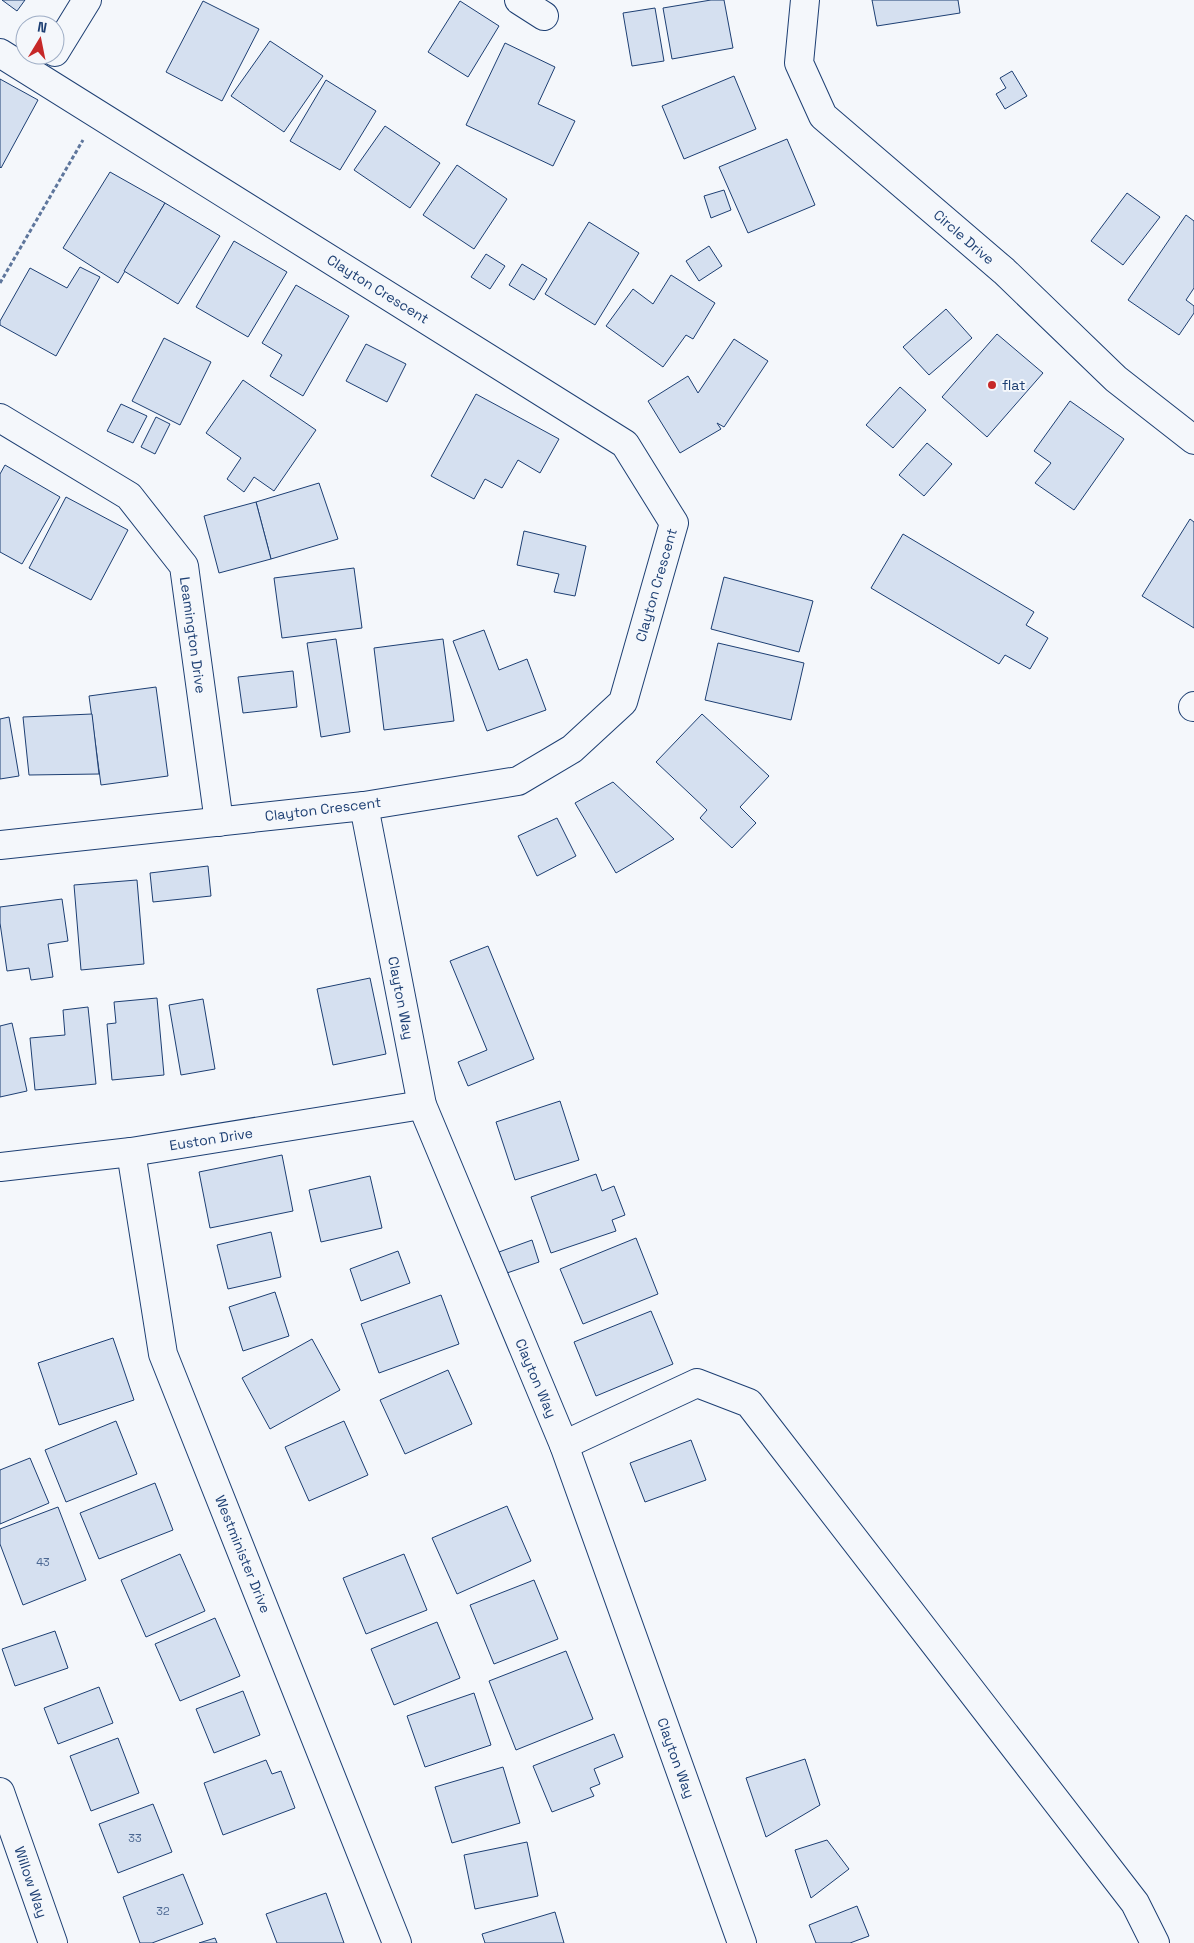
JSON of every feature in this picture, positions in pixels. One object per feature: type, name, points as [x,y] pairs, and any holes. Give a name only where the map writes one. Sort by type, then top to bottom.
[{"type":"street","points":[[65,36],[87,0]]},
{"type":"street","points":[[519,0],[544,16]]},
{"type":"street","name":"Circle Drive","points":[[805,0],[799,63],[823,116],[1004,271],[1116,379],[1194,440]]},
{"type":"street","name":"Clayton Crescent","points":[[0,53],[46,66],[98,113],[625,444],[674,523],[623,702],[572,749],[518,780],[364,806],[0,845]]},
{"type":"street","name":"Leamington Drive","points":[[0,418],[129,496],[184,566],[219,822]]},
{"type":"street","name":"Clayton Way","points":[[364,806],[422,1105],[564,1445],[742,1943]]},
{"type":"street","name":"Euston Drive","points":[[0,1167],[131,1152],[422,1105]]},
{"type":"street","name":"Westminister Drive","points":[[131,1152],[163,1354],[398,1943]]},
{"type":"street","points":[[564,1445],[697,1383],[749,1403],[1135,1903],[1155,1943]]},
{"type":"street","name":"Willow Way","points":[[0,1792],[53,1943]]},
{"type":"path","points":[[0,283],[98,113]]},
{"type":"building","points":[[2,0],[25,0],[17,11]]},
{"type":"building","points":[[711,0],[724,0],[733,48],[672,59],[663,8]]},
{"type":"building","points":[[872,0],[958,0],[960,13],[877,26]]},
{"type":"building","points":[[203,1],[259,29],[222,101],[166,72]]},
{"type":"building","points":[[460,1],[499,26],[468,77],[428,52]]},
{"type":"building","points":[[655,8],[664,61],[632,66],[623,13]]},
{"type":"building","points":[[270,41],[323,76],[284,132],[231,96]]},
{"type":"building","points":[[505,43],[555,67],[538,104],[575,121],[553,166],[466,125]]},
{"type":"building","points":[[1012,71],[1027,96],[1005,109],[996,94],[1006,88],[1000,78]]},
{"type":"building","points":[[734,76],[756,129],[684,159],[662,106]]},
{"type":"building","points":[[0,79],[38,100],[1,168],[0,167]]},
{"type":"building","points":[[326,80],[376,111],[340,170],[290,141]]},
{"type":"building","points":[[385,126],[440,163],[410,208],[354,170]]},
{"type":"building","points":[[787,139],[815,205],[748,233],[719,167]]},
{"type":"building","points":[[457,165],[507,199],[474,249],[423,215]]},
{"type":"building","points":[[110,172],[165,203],[118,283],[63,248]]},
{"type":"building","points":[[724,190],[731,210],[711,218],[704,196]]},
{"type":"building","points":[[1127,193],[1160,217],[1123,265],[1091,241]]},
{"type":"building","points":[[165,203],[220,236],[178,304],[124,271]]},
{"type":"building","points":[[1186,215],[1194,221],[1194,288],[1186,300],[1194,306],[1194,313],[1179,335],[1128,300]]},
{"type":"building","points":[[589,222],[639,253],[595,325],[545,294]]},
{"type":"building","points":[[234,241],[287,272],[248,337],[196,307]]},
{"type":"building","points":[[709,246],[722,266],[699,281],[686,261]]},
{"type":"building","points":[[486,254],[505,266],[490,289],[471,277]]},
{"type":"building","points":[[522,264],[547,279],[534,300],[509,285]]},
{"type":"building","points":[[80,267],[100,277],[56,356],[0,325],[0,321],[30,268],[67,288]]},
{"type":"building","points":[[671,275],[715,303],[693,339],[686,335],[663,367],[606,326],[633,289],[653,304]]},
{"type":"building","points":[[296,285],[349,316],[303,396],[270,376],[282,355],[262,343]]},
{"type":"building","points":[[946,309],[972,338],[929,375],[903,347]]},
{"type":"building","name":"flat","points":[[997,334],[1043,373],[987,437],[942,397]]},
{"type":"building","points":[[164,338],[211,362],[180,425],[132,401]]},
{"type":"building","points":[[734,339],[768,361],[724,427],[717,423],[721,429],[680,453],[648,401],[688,376],[698,393]]},
{"type":"building","points":[[366,344],[406,364],[387,402],[346,381]]},
{"type":"building","points":[[243,380],[316,430],[274,491],[254,477],[244,492],[227,479],[241,458],[206,433]]},
{"type":"building","points":[[900,387],[926,410],[893,448],[866,425]]},
{"type":"building","points":[[476,394],[559,439],[540,473],[518,460],[502,488],[485,479],[474,499],[431,476]]},
{"type":"building","points":[[1070,401],[1124,439],[1074,510],[1035,483],[1051,463],[1034,451]]},
{"type":"building","points":[[121,404],[147,416],[133,443],[107,431]]},
{"type":"building","points":[[156,417],[170,424],[155,454],[141,447]]},
{"type":"building","points":[[927,443],[952,464],[924,496],[899,475]]},
{"type":"building","points":[[5,465],[60,497],[22,564],[0,552],[0,474]]},
{"type":"building","points":[[319,483],[338,539],[271,559],[256,502]]},
{"type":"building","points":[[66,497],[128,530],[91,600],[29,568]]},
{"type":"building","points":[[256,502],[271,559],[219,573],[204,516]]},
{"type":"building","points":[[1190,519],[1194,522],[1194,628],[1142,596]]},
{"type":"building","points":[[524,531],[586,546],[575,596],[554,592],[559,574],[517,565]]},
{"type":"building","points":[[903,534],[1034,612],[1026,625],[1048,638],[1030,669],[1005,655],[999,664],[871,588]]},
{"type":"building","points":[[354,568],[362,628],[282,638],[274,578]]},
{"type":"building","points":[[724,577],[813,601],[799,652],[711,629]]},
{"type":"building","points":[[484,630],[499,670],[527,659],[546,710],[487,731],[453,641]]},
{"type":"building","points":[[336,639],[350,732],[321,737],[307,643]]},
{"type":"building","points":[[443,639],[454,721],[384,730],[374,648]]},
{"type":"building","points":[[718,643],[804,663],[791,720],[705,700]]},
{"type":"building","points":[[293,671],[297,707],[243,713],[238,677]]},
{"type":"building","points":[[156,687],[168,776],[101,785],[89,696]]},
{"type":"building","points":[[92,714],[99,774],[29,775],[23,717]]},
{"type":"building","points":[[702,714],[769,776],[740,807],[756,823],[732,848],[700,818],[707,810],[656,762]]},
{"type":"building","points":[[9,717],[19,776],[0,779],[0,719]]},
{"type":"building","points":[[613,782],[674,839],[616,873],[575,803]]},
{"type":"building","points":[[557,818],[576,856],[537,876],[518,836]]},
{"type":"building","points":[[208,866],[211,896],[153,902],[150,873]]},
{"type":"building","points":[[137,880],[144,964],[81,970],[74,885]]},
{"type":"building","points":[[62,899],[68,941],[48,944],[53,977],[31,980],[29,968],[7,971],[0,923],[0,907]]},
{"type":"building","points":[[488,946],[534,1059],[468,1086],[458,1062],[487,1050],[450,961]]},
{"type":"building","points":[[370,978],[386,1054],[333,1065],[317,989]]},
{"type":"building","points":[[157,998],[164,1075],[112,1080],[107,1024],[116,1023],[114,1002]]},
{"type":"building","points":[[203,999],[215,1069],[181,1075],[169,1005]]},
{"type":"building","points":[[88,1007],[96,1084],[35,1090],[30,1038],[65,1035],[63,1010]]},
{"type":"building","points":[[12,1023],[27,1091],[0,1097],[0,1026]]},
{"type":"building","points":[[560,1101],[579,1160],[515,1180],[496,1122]]},
{"type":"building","points":[[282,1155],[293,1211],[210,1228],[199,1172]]},
{"type":"building","points":[[596,1174],[602,1191],[614,1186],[625,1215],[612,1220],[616,1231],[551,1253],[531,1197]]},
{"type":"building","points":[[370,1176],[382,1228],[321,1242],[309,1190]]},
{"type":"building","points":[[271,1232],[281,1277],[228,1289],[217,1245]]},
{"type":"building","points":[[636,1238],[658,1294],[583,1324],[560,1269]]},
{"type":"building","points":[[532,1240],[539,1262],[507,1273],[499,1252]]},
{"type":"building","points":[[398,1251],[410,1283],[361,1301],[350,1269]]},
{"type":"building","points":[[275,1292],[289,1336],[243,1351],[229,1307]]},
{"type":"building","points":[[441,1295],[459,1344],[379,1373],[361,1324]]},
{"type":"building","points":[[651,1311],[673,1364],[596,1396],[574,1342]]},
{"type":"building","points":[[113,1338],[134,1400],[59,1425],[38,1363]]},
{"type":"building","points":[[312,1339],[340,1390],[270,1429],[242,1378]]},
{"type":"building","points":[[448,1370],[472,1424],[405,1454],[380,1400]]},
{"type":"building","points":[[116,1421],[137,1474],[66,1502],[45,1450]]},
{"type":"building","points":[[344,1421],[368,1475],[309,1501],[285,1447]]},
{"type":"building","points":[[691,1440],[706,1480],[645,1502],[630,1463]]},
{"type":"building","points":[[30,1458],[49,1503],[0,1524],[0,1470]]},
{"type":"building","points":[[155,1483],[173,1530],[99,1559],[80,1513]]},
{"type":"building","points":[[507,1506],[531,1561],[457,1594],[432,1538]]},
{"type":"building","points":[[58,1507],[86,1580],[23,1605],[0,1544],[0,1529]]},
{"type":"building","points":[[180,1554],[205,1611],[146,1637],[121,1580]]},
{"type":"building","points":[[404,1554],[427,1610],[366,1634],[343,1578]]},
{"type":"building","points":[[534,1580],[558,1639],[494,1664],[470,1605]]},
{"type":"building","points":[[215,1618],[240,1676],[180,1701],[155,1644]]},
{"type":"building","points":[[437,1622],[460,1678],[394,1705],[371,1649]]},
{"type":"building","points":[[55,1631],[68,1668],[15,1686],[2,1649]]},
{"type":"building","points":[[566,1651],[593,1719],[516,1750],[489,1681]]},
{"type":"building","points":[[99,1687],[113,1723],[58,1744],[44,1708]]},
{"type":"building","points":[[243,1691],[260,1735],[214,1753],[196,1709]]},
{"type":"building","points":[[474,1693],[491,1745],[425,1767],[407,1716]]},
{"type":"building","points":[[614,1734],[623,1757],[594,1769],[600,1784],[590,1788],[594,1796],[552,1812],[533,1766]]},
{"type":"building","points":[[118,1738],[139,1793],[91,1811],[70,1756]]},
{"type":"building","points":[[805,1759],[820,1805],[766,1837],[746,1778]]},
{"type":"building","points":[[266,1760],[272,1774],[281,1771],[295,1808],[223,1835],[204,1783]]},
{"type":"building","points":[[503,1767],[520,1823],[452,1843],[435,1787]]},
{"type":"building","points":[[153,1804],[172,1852],[118,1873],[99,1824]]},
{"type":"building","points":[[827,1840],[849,1869],[811,1898],[795,1850]]},
{"type":"building","points":[[527,1842],[538,1896],[475,1909],[464,1855]]},
{"type":"building","points":[[183,1874],[203,1924],[152,1943],[140,1943],[123,1897]]},
{"type":"building","points":[[326,1893],[344,1943],[277,1943],[266,1914]]},
{"type":"building","points":[[857,1906],[869,1936],[850,1943],[816,1943],[809,1925]]},
{"type":"building","points":[[555,1912],[564,1943],[485,1943],[482,1934]]},
{"type":"building","points":[[215,1938],[217,1943],[199,1943]]},
{"type":"place","name":"flat","points":[[992,385]]}]
